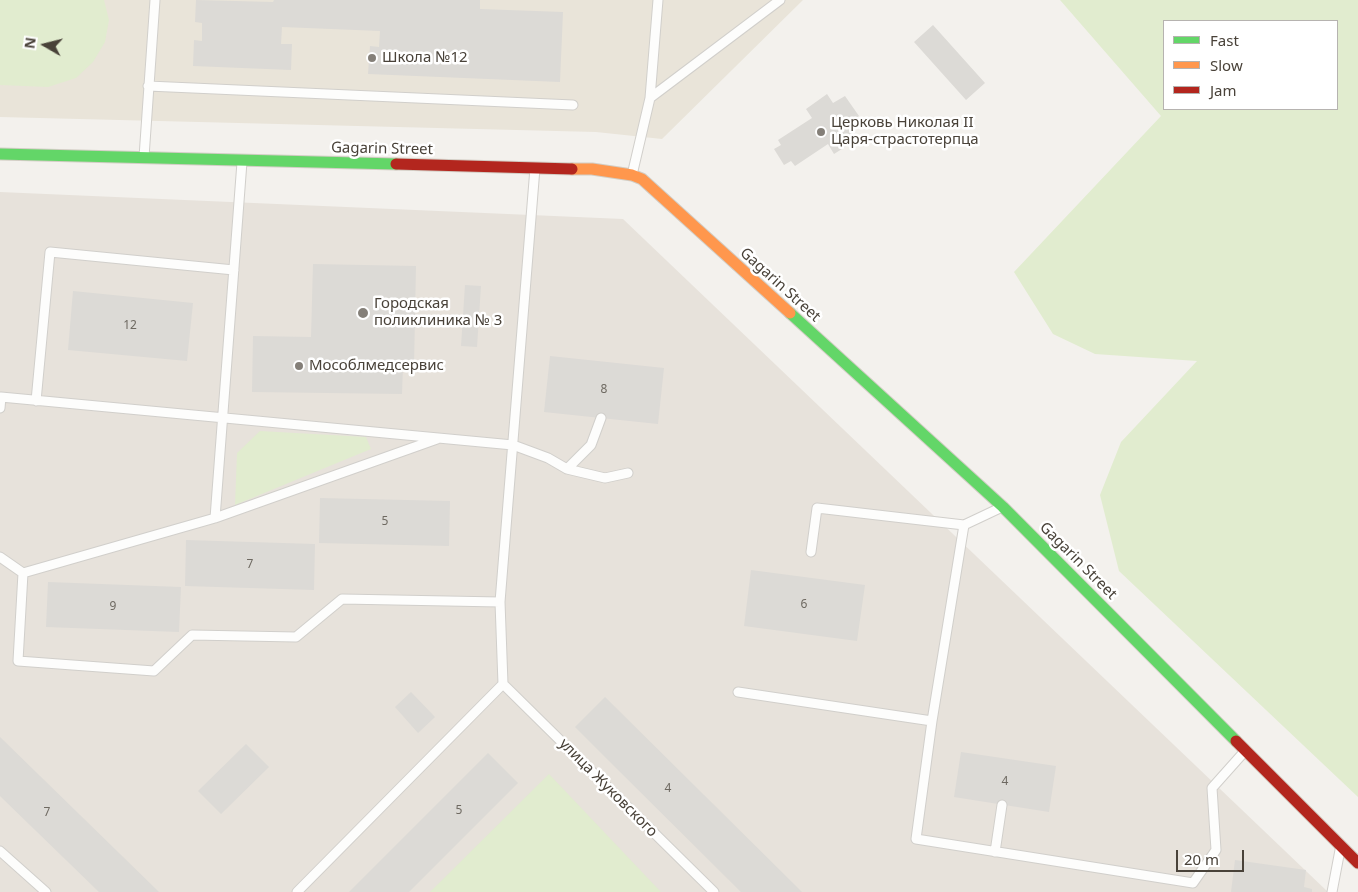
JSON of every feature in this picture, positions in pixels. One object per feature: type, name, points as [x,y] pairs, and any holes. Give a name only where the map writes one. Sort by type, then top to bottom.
[{"type":"street","name":"Gagarin Street","points":[[0,154],[592,169],[632,175],[642,179],[1003,507],[1358,863]]},
{"type":"lane","points":[[144,158],[155,0]]},
{"type":"lane","points":[[632,175],[650,98],[658,0]]},
{"type":"lane","points":[[650,98],[780,0]]},
{"type":"lane","points":[[148,86],[573,105]]},
{"type":"lane","points":[[215,518],[242,160]]},
{"type":"lane","points":[[297,892],[503,684],[500,602],[535,167]]},
{"type":"lane","points":[[36,400],[50,252],[234,270]]},
{"type":"lane","points":[[0,408],[1,397],[513,445],[548,458],[567,469],[605,478],[628,473]]},
{"type":"lane","points":[[567,469],[590,445],[601,418]]},
{"type":"lane","points":[[23,573],[215,518],[439,438]]},
{"type":"lane","points":[[811,552],[817,508],[964,525],[1003,507]]},
{"type":"lane","points":[[964,525],[932,721],[916,839],[1193,883],[1216,850],[1212,788],[1246,750]]},
{"type":"lane","points":[[0,557],[23,573]]},
{"type":"lane","points":[[23,573],[18,661],[154,671],[192,635],[296,637],[342,599],[500,602]]},
{"type":"lane","name":"улица Жуковского","points":[[503,684],[714,892]]},
{"type":"lane","points":[[738,692],[932,721]]},
{"type":"lane","points":[[995,852],[1002,804]]},
{"type":"lane","points":[[1332,892],[1341,845]]},
{"type":"lane","points":[[0,851],[46,892]]},
{"type":"shaded area","name":"Школа №12","points":[[0,0],[803,0],[662,139],[596,132],[0,117]]},
{"type":"shaded area","points":[[0,192],[623,219],[1328,892],[0,892]]},
{"type":"green space","points":[[0,0],[104,0],[109,20],[105,42],[93,62],[76,78],[48,87],[0,85]]},
{"type":"green space","points":[[1060,0],[1358,0],[1358,797],[1119,571],[1100,495],[1121,442],[1197,361],[1095,354],[1053,334],[1014,272],[1161,116]]},
{"type":"green space","points":[[260,431],[366,437],[371,449],[235,505],[237,453]]},
{"type":"green space","points":[[549,774],[661,892],[430,892]]},
{"type":"building","points":[[196,0],[273,2],[274,0],[480,0],[480,9],[563,12],[560,82],[368,74],[370,46],[379,47],[380,31],[282,27],[281,44],[292,44],[291,70],[193,66],[194,40],[202,41],[202,23],[195,22]]},
{"type":"building","points":[[933,25],[985,83],[966,100],[914,42]]},
{"type":"building","name":"Церковь Николая II Царя-страстотерпца","points":[[827,94],[833,103],[845,96],[859,116],[846,124],[856,140],[834,154],[828,144],[795,166],[791,161],[784,165],[774,149],[781,145],[778,140],[812,118],[806,109]]},
{"type":"building","name":"Городская поликлиника № 3","points":[[313,264],[416,266],[414,366],[403,366],[402,394],[252,392],[253,336],[311,337]]},
{"type":"building","points":[[465,285],[481,286],[477,347],[461,346]]},
{"type":"building","points":[[73,291],[193,303],[187,361],[68,350]]},
{"type":"building","points":[[550,356],[664,368],[658,424],[544,412]]},
{"type":"building","points":[[320,498],[450,501],[449,546],[319,543]]},
{"type":"building","points":[[186,540],[315,544],[314,590],[185,586]]},
{"type":"building","points":[[751,570],[865,585],[857,641],[744,626]]},
{"type":"building","points":[[48,582],[181,587],[179,632],[46,627]]},
{"type":"building","points":[[411,692],[435,717],[418,733],[395,707]]},
{"type":"building","points":[[605,697],[802,892],[741,892],[575,727]]},
{"type":"building","points":[[0,737],[159,892],[99,892],[0,796]]},
{"type":"building","points":[[246,744],[269,767],[221,814],[198,791]]},
{"type":"building","points":[[961,752],[1056,766],[1049,812],[954,797]]},
{"type":"building","points":[[488,753],[518,783],[409,892],[349,892]]},
{"type":"building","points":[[1235,860],[1306,870],[1304,887],[1312,889],[1312,892],[1231,892]]},
{"type":"traffic: fast","points":[[0,154],[396,164]]},
{"type":"traffic: fast","points":[[790,313],[1003,507],[1236,741]]},
{"type":"traffic: slow","points":[[572,169],[592,169],[632,175],[642,179],[790,313]]},
{"type":"traffic: jam","points":[[396,164],[572,169]]},
{"type":"traffic: jam","points":[[1236,741],[1358,863]]},
{"type":"place","name":"Школа №12","points":[[372,58]]},
{"type":"place","name":"Церковь Николая II Царя-страстотерпца","points":[[821,132]]},
{"type":"place","name":"Городская поликлиника № 3","points":[[363,313]]},
{"type":"place","name":"Мособлмедсервис","points":[[299,366]]}]
